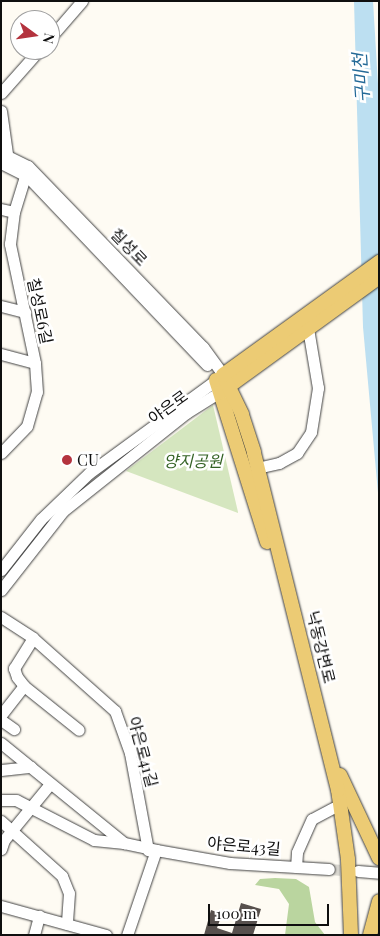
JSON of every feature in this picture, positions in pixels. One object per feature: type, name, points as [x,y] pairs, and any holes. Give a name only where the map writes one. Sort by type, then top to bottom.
[{"type":"main road","name":"야은로","points":[[220,382],[314,308],[379,262]]},
{"type":"main road","name":"야은로","points":[[220,382],[310,326],[379,277]]},
{"type":"main road","name":"낙동강변로","points":[[220,382],[242,414],[258,468],[327,743],[345,829],[351,935]]},
{"type":"main road","name":"낙동강변로","points":[[220,382],[263,527],[333,808],[341,854],[344,935]]},
{"type":"main road","points":[[327,743],[379,858]]},
{"type":"main road","points":[[370,935],[379,901]]},
{"type":"street","points":[[60,26],[82,1]]},
{"type":"street","points":[[1,93],[30,60]]},
{"type":"street","points":[[1,111],[5,159]]},
{"type":"street","name":"칠성로","points":[[5,159],[27,170],[203,347],[220,382]]},
{"type":"street","name":"칠성로6길","points":[[1,454],[28,426],[37,392],[35,363],[25,312],[6,255],[14,212],[27,170]]},
{"type":"street","points":[[1,209],[14,212]]},
{"type":"street","points":[[1,306],[25,312]]},
{"type":"street","points":[[258,468],[279,463],[297,453],[311,432],[318,388],[310,326]]},
{"type":"street","points":[[1,354],[35,363]]},
{"type":"street","name":"야은로","points":[[1,570],[41,519],[83,478],[220,382]]},
{"type":"street","name":"야은로","points":[[1,590],[64,511],[179,419],[220,382]]},
{"type":"street","name":"야은로41길","points":[[1,617],[33,638],[115,711],[130,753],[152,850]]},
{"type":"street","points":[[33,638],[14,668],[24,686],[79,730]]},
{"type":"street","points":[[1,715],[24,686]]},
{"type":"street","points":[[1,720],[14,729]]},
{"type":"street","points":[[1,744],[128,845]]},
{"type":"street","points":[[1,770],[31,767]]},
{"type":"street","points":[[1,849],[4,840],[50,784]]},
{"type":"street","points":[[1,800],[16,800],[94,840],[128,845]]},
{"type":"street","points":[[296,867],[297,852],[312,819],[333,808]]},
{"type":"street","points":[[1,822],[62,876],[69,893],[66,924]]},
{"type":"street","name":"야은로43길","points":[[128,845],[230,863],[329,869]]},
{"type":"street","points":[[128,935],[152,850]]},
{"type":"street","points":[[358,871],[379,873]]},
{"type":"street","points":[[1,906],[106,935]]},
{"type":"street","points":[[34,935],[39,916]]},
{"type":"green space","name":"양지공원","points":[[213,405],[238,512],[238,513],[126,471]]},
{"type":"green space","points":[[260,879],[296,879],[309,887],[315,922],[325,935],[285,935],[289,904],[279,889],[255,885]]},
{"type":"water","name":"구미천","points":[[354,1],[373,1],[379,101],[379,504],[363,327]]},
{"type":"building","points":[[241,903],[261,909],[253,935],[204,935],[211,910],[222,914],[217,928],[232,933]]},
{"type":"tunnel","points":[[329,869],[357,871]]},
{"type":"place","name":"CU","points":[[67,460]]}]
